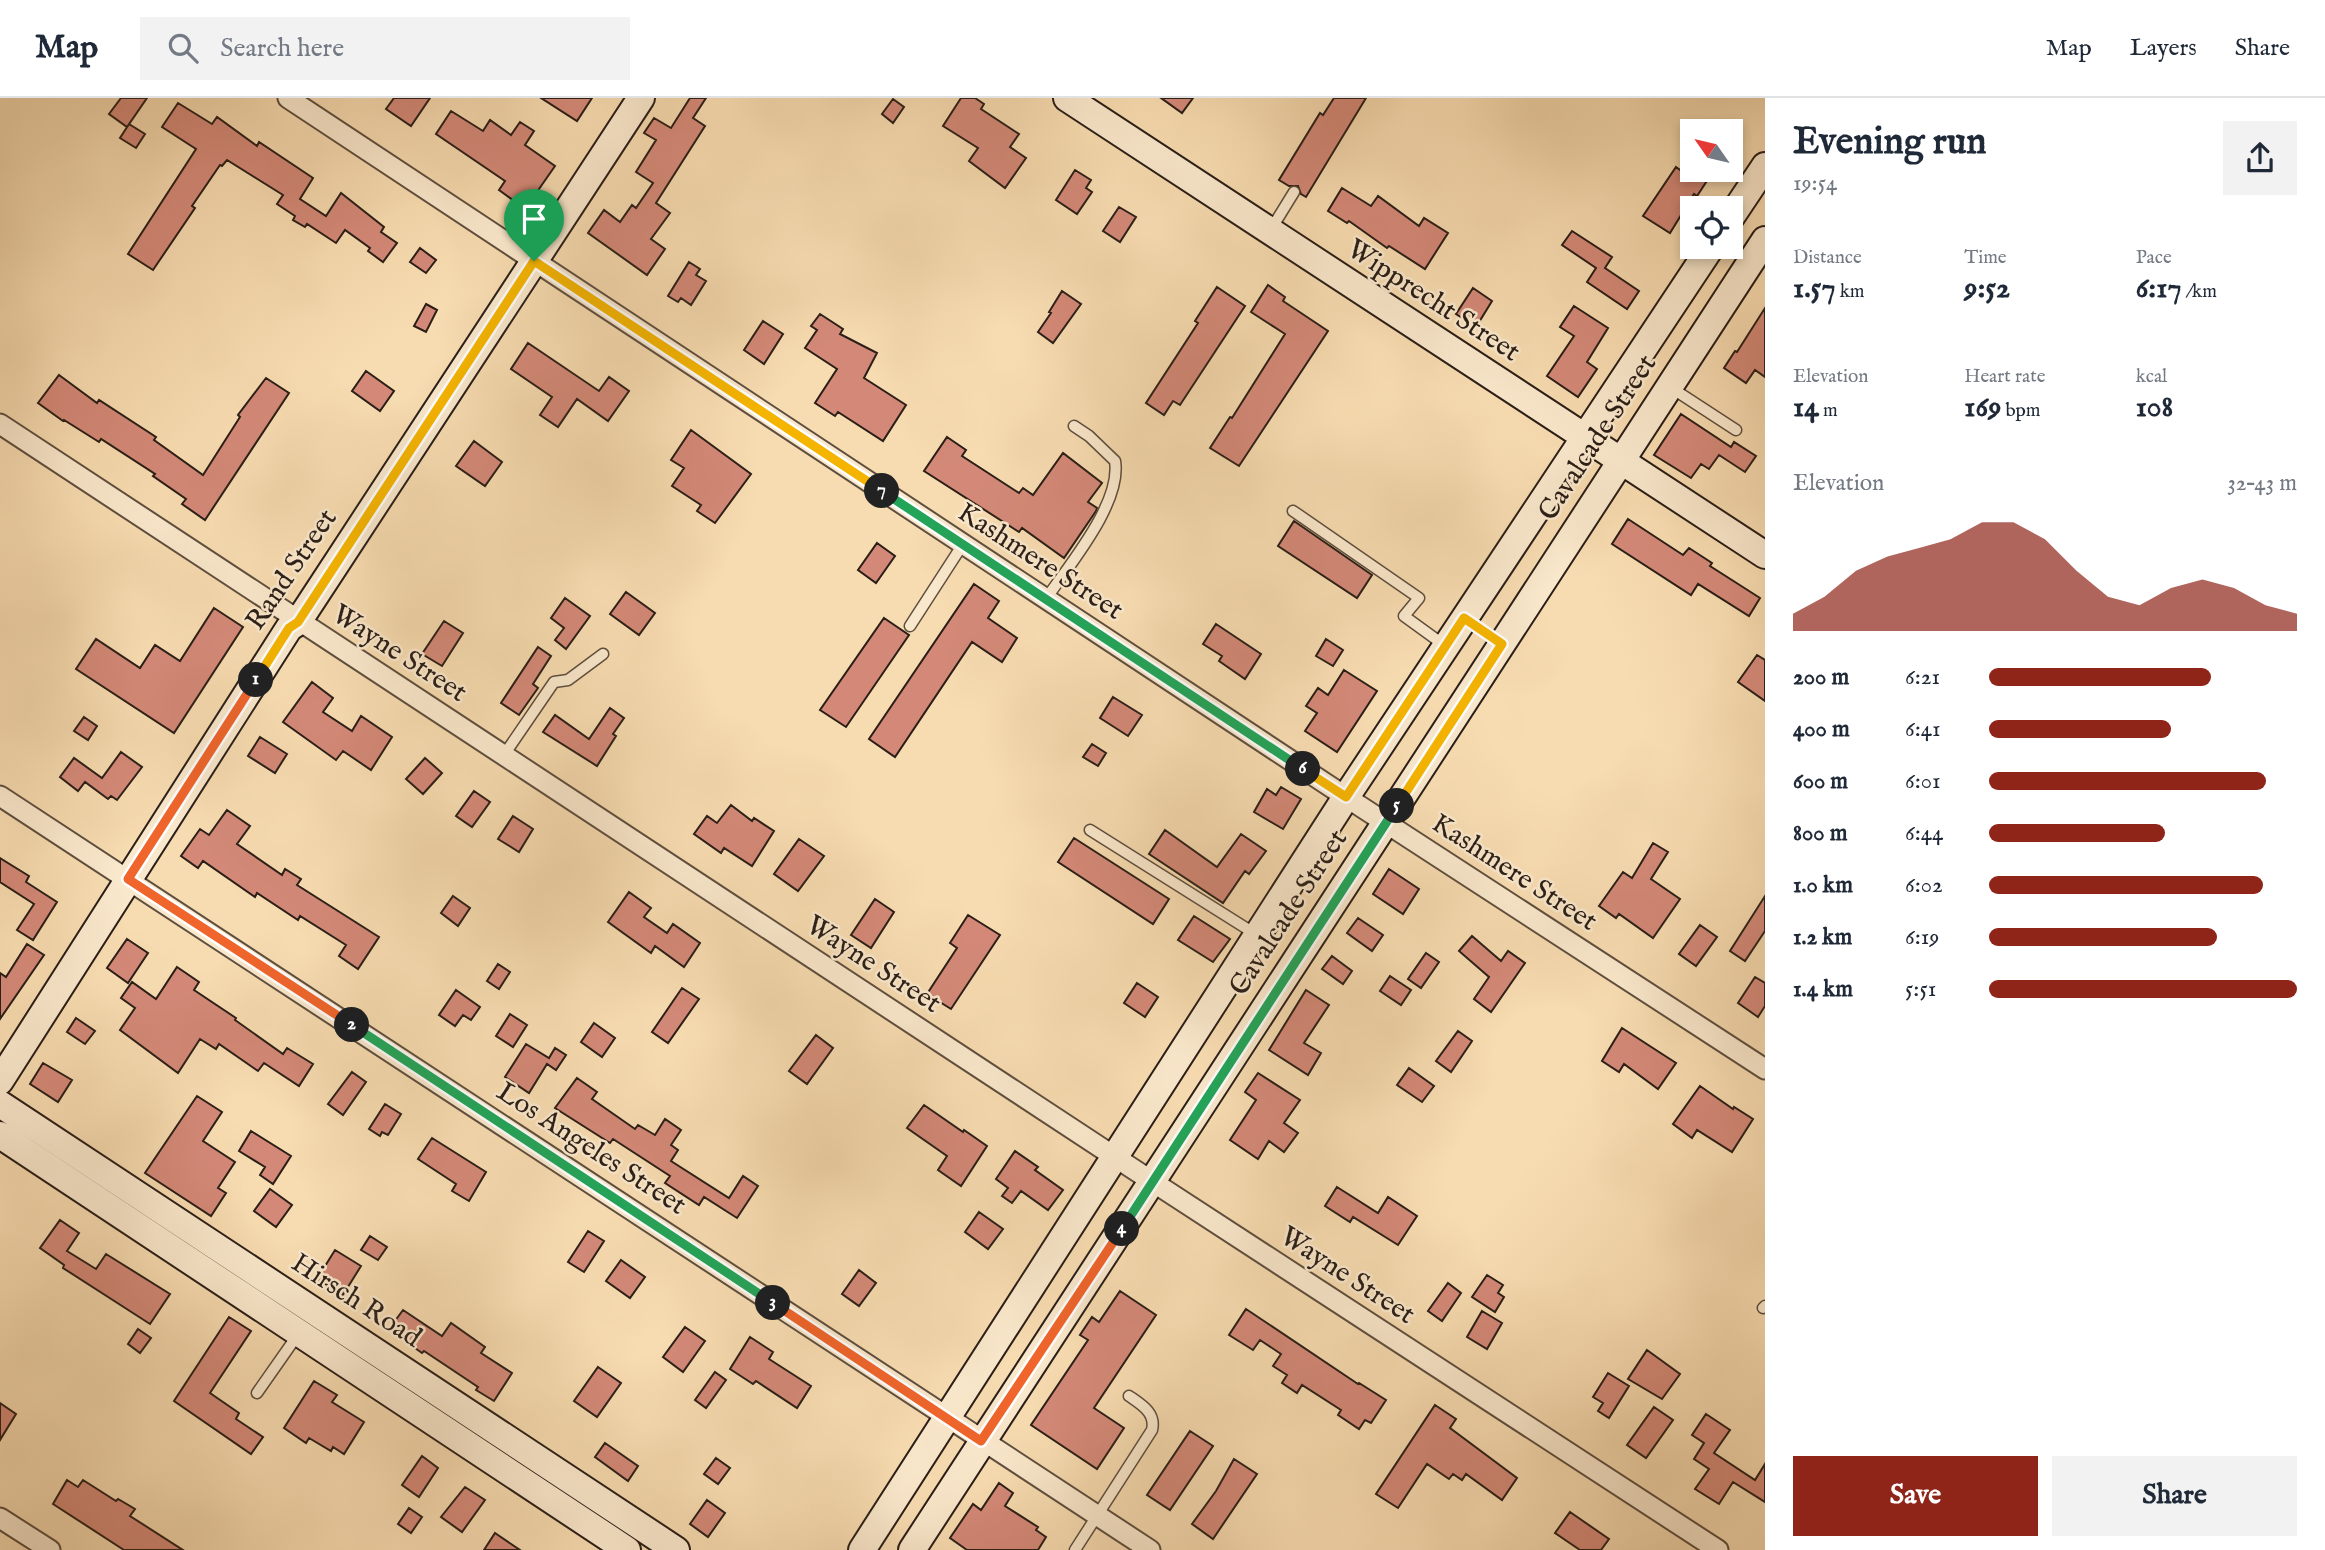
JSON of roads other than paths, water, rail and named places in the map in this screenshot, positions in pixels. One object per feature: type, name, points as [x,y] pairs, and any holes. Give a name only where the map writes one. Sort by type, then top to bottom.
[{"type":"main road","name":"Rand Street","points":[[0,1081],[289,628],[298,622],[641,98]]},
{"type":"main road","name":"Wipprecht Street","points":[[1067,98],[1765,555]]},
{"type":"main road","points":[[1743,199],[1765,166]]},
{"type":"main road","name":"Cavalcade Street","points":[[912,1550],[1737,282],[1758,255]]},
{"type":"main road","name":"Cavalcade Street","points":[[862,1550],[1346,797],[1702,259]]},
{"type":"main road","points":[[1714,259],[1737,282]]},
{"type":"main road","points":[[1464,618],[1502,644]]},
{"type":"main road","points":[[1228,981],[1267,1006]]},
{"type":"main road","name":"Hirsch Road","points":[[0,1104],[676,1550]]},
{"type":"main road","name":"Hirsch Road","points":[[0,1135],[626,1550]]},
{"type":"main road","points":[[381,1387],[396,1365]]},
{"type":"street","name":"Kashmere Street","points":[[288,98],[1346,797],[1765,1069]]},
{"type":"street","name":"Wayne Street","points":[[0,424],[298,622],[1718,1550]]},
{"type":"street","name":"Los Angeles Street","points":[[0,796],[1150,1550]]},
{"type":"street","points":[[0,1518],[50,1550]]},
{"type":"lane","points":[[1270,231],[1294,192]]},
{"type":"lane","points":[[1669,387],[1736,429]]},
{"type":"lane","points":[[1046,599],[1104,510],[1115,482],[1115,461],[1089,436],[1074,426]]},
{"type":"lane","points":[[1293,511],[1419,598],[1404,616],[1446,647]]},
{"type":"lane","points":[[910,626],[963,544]]},
{"type":"lane","points":[[504,755],[554,682],[568,680],[603,654]]},
{"type":"lane","points":[[1090,830],[1258,935]]},
{"type":"lane","points":[[257,1394],[299,1333]]},
{"type":"lane","points":[[1076,1550],[1152,1430],[1154,1423],[1151,1416],[1143,1405],[1129,1396]]}]
